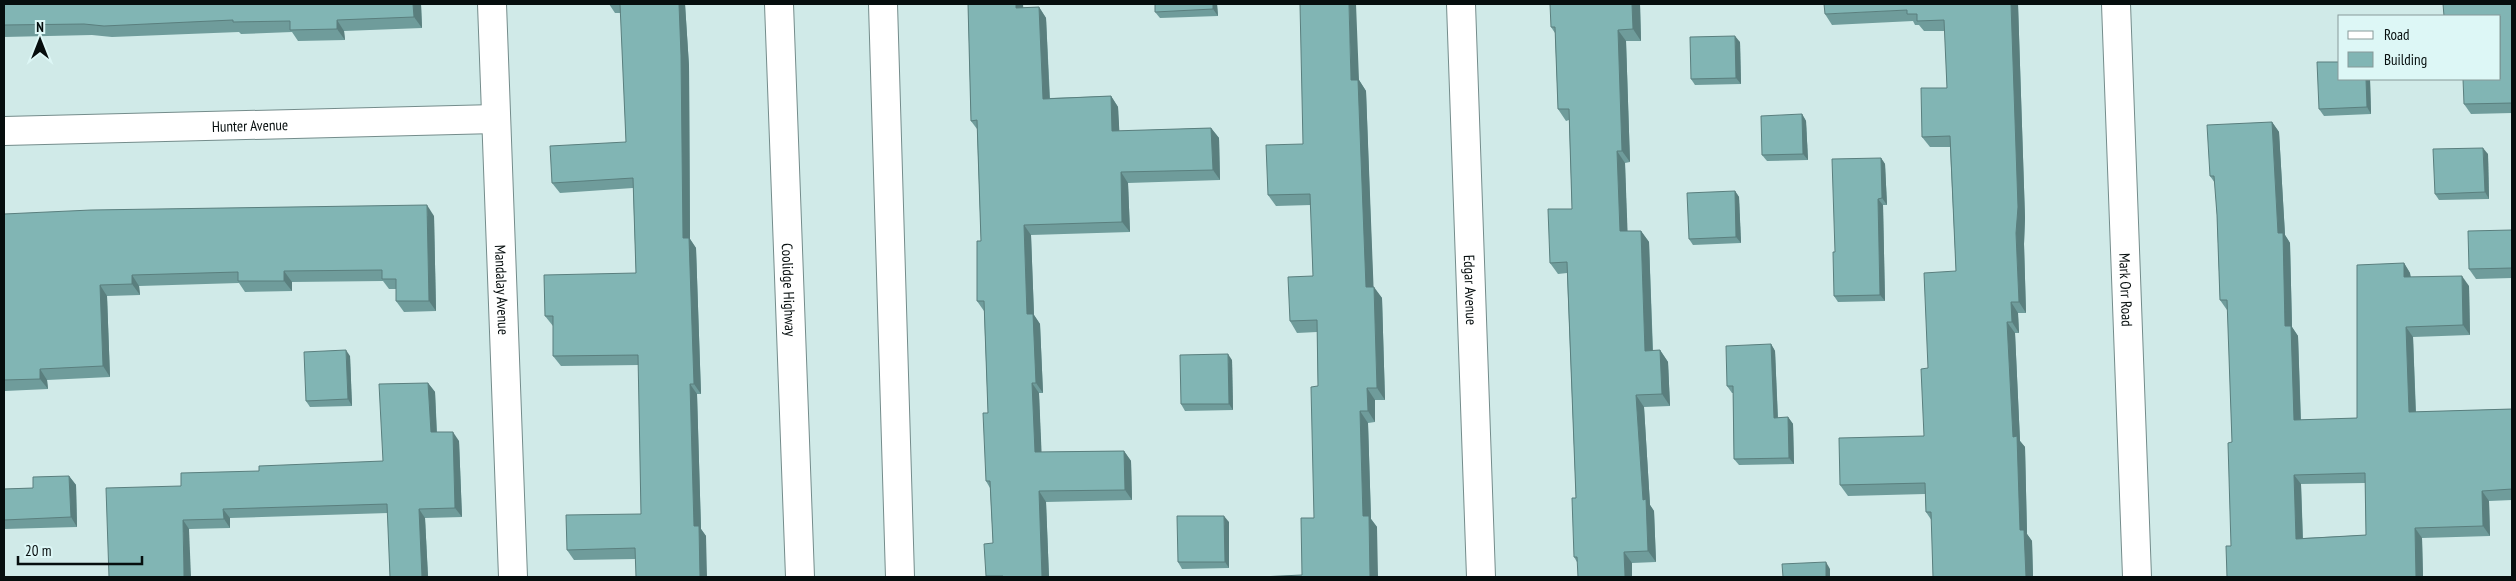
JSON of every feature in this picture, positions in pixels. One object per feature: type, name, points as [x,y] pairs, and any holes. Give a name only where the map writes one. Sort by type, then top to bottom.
[{"type":"street","name":"Mandalay Avenue","points":[[492,4],[512,577]]},
{"type":"street","name":"Coolidge Highway","points":[[779,4],[800,577]]},
{"type":"street","points":[[883,4],[900,577]]},
{"type":"street","name":"Edgar Avenue","points":[[1461,4],[1481,577]]},
{"type":"street","name":"Mark Orr Road","points":[[2116,4],[2137,577]]},
{"type":"street","name":"Hunter Avenue","points":[[4,130],[496,119]]},
{"type":"building","points":[[4,4],[413,4],[414,17],[337,20],[337,29],[290,30],[290,21],[233,22],[233,20],[104,26],[84,24],[4,25]]},
{"type":"building","points":[[620,4],[679,4],[683,238],[689,238],[694,384],[690,384],[694,526],[699,526],[700,577],[636,577],[635,548],[567,550],[566,515],[641,514],[638,355],[553,356],[553,316],[545,316],[544,275],[636,273],[633,178],[552,183],[550,146],[626,142]]},
{"type":"building","points":[[968,4],[1016,4],[1016,8],[1039,7],[1043,99],[1111,96],[1112,131],[1211,128],[1213,170],[1121,172],[1122,222],[1024,225],[1027,314],[1033,314],[1036,383],[1032,383],[1035,452],[1124,451],[1125,490],[1039,491],[1042,577],[986,576],[984,544],[993,543],[990,481],[986,481],[983,413],[988,413],[984,301],[977,301],[977,241],[981,241],[977,120],[971,121]]},
{"type":"building","points":[[1155,4],[1213,4],[1213,9],[1155,12]]},
{"type":"building","points":[[1300,4],[1349,4],[1351,80],[1358,80],[1366,287],[1374,287],[1377,388],[1367,388],[1368,411],[1360,411],[1363,516],[1369,516],[1370,577],[1260,577],[1302,575],[1301,518],[1314,518],[1311,387],[1318,386],[1317,320],[1290,321],[1288,277],[1313,276],[1310,194],[1268,195],[1266,145],[1303,144]]},
{"type":"building","points":[[1550,4],[1632,4],[1633,29],[1618,30],[1622,151],[1617,151],[1620,231],[1641,231],[1645,351],[1660,350],[1662,394],[1636,395],[1643,500],[1646,499],[1648,551],[1624,552],[1625,577],[1578,577],[1577,557],[1574,557],[1572,498],[1576,498],[1567,262],[1550,263],[1548,209],[1572,209],[1569,109],[1558,109],[1555,27],[1551,27]]},
{"type":"building","points":[[1824,4],[2011,4],[2018,207],[2016,233],[2019,302],[2011,302],[2012,322],[2007,322],[2013,437],[2017,436],[2020,530],[2024,530],[2026,577],[1933,577],[1931,512],[1926,512],[1925,483],[1840,485],[1839,438],[1924,436],[1921,369],[1928,368],[1924,273],[1956,271],[1950,136],[1922,137],[1921,88],[1947,88],[1944,20],[1917,21],[1917,14],[1907,14],[1907,10],[1825,14]]},
{"type":"building","points":[[2443,4],[2512,4],[2512,103],[2464,104],[2463,80],[2501,80],[2501,15],[2444,15]]},
{"type":"building","points":[[1735,36],[1736,78],[1691,79],[1690,37]]},
{"type":"building","points":[[2317,62],[2338,62],[2338,80],[2366,80],[2367,107],[2319,109]]},
{"type":"building","points":[[1802,114],[1803,154],[1762,155],[1761,116]]},
{"type":"building","points":[[2272,122],[2278,233],[2283,233],[2285,326],[2291,326],[2294,420],[2357,418],[2357,265],[2404,263],[2404,277],[2462,276],[2463,325],[2406,327],[2409,412],[2512,409],[2512,489],[2482,491],[2483,526],[2415,528],[2416,577],[2227,577],[2226,546],[2231,546],[2228,443],[2232,442],[2227,300],[2220,300],[2217,215],[2214,176],[2210,176],[2207,125]],"holes":[[[2365,473],[2366,535],[2296,539],[2294,475]]]},
{"type":"building","points":[[2483,148],[2485,192],[2435,194],[2433,149]]},
{"type":"building","points":[[1881,158],[1882,198],[1878,199],[1880,295],[1834,296],[1833,252],[1835,252],[1832,159]]},
{"type":"building","points":[[1735,191],[1736,237],[1689,239],[1687,193]]},
{"type":"building","points":[[427,205],[429,301],[396,301],[396,279],[382,279],[382,270],[284,271],[284,281],[238,281],[238,272],[132,275],[132,284],[100,285],[103,366],[40,369],[40,379],[4,380],[4,214],[91,210]]},
{"type":"building","points":[[2512,230],[2512,268],[2469,269],[2468,231]]},
{"type":"building","points":[[1771,344],[1774,418],[1788,417],[1789,458],[1734,459],[1733,386],[1727,386],[1726,346]]},
{"type":"building","points":[[346,350],[348,399],[306,401],[304,352]]},
{"type":"building","points":[[1228,354],[1229,404],[1181,404],[1180,355]]},
{"type":"building","points":[[428,383],[431,432],[453,432],[455,508],[419,509],[422,577],[390,577],[387,504],[223,509],[224,519],[183,520],[184,577],[109,577],[106,488],[181,486],[181,473],[259,471],[259,466],[383,461],[379,384]]},
{"type":"building","points":[[69,476],[71,517],[4,520],[4,489],[33,488],[33,477]]},
{"type":"building","points":[[1177,516],[1224,516],[1225,562],[1178,562]]},
{"type":"building","points":[[1826,562],[1826,577],[1783,577],[1782,564]]}]
